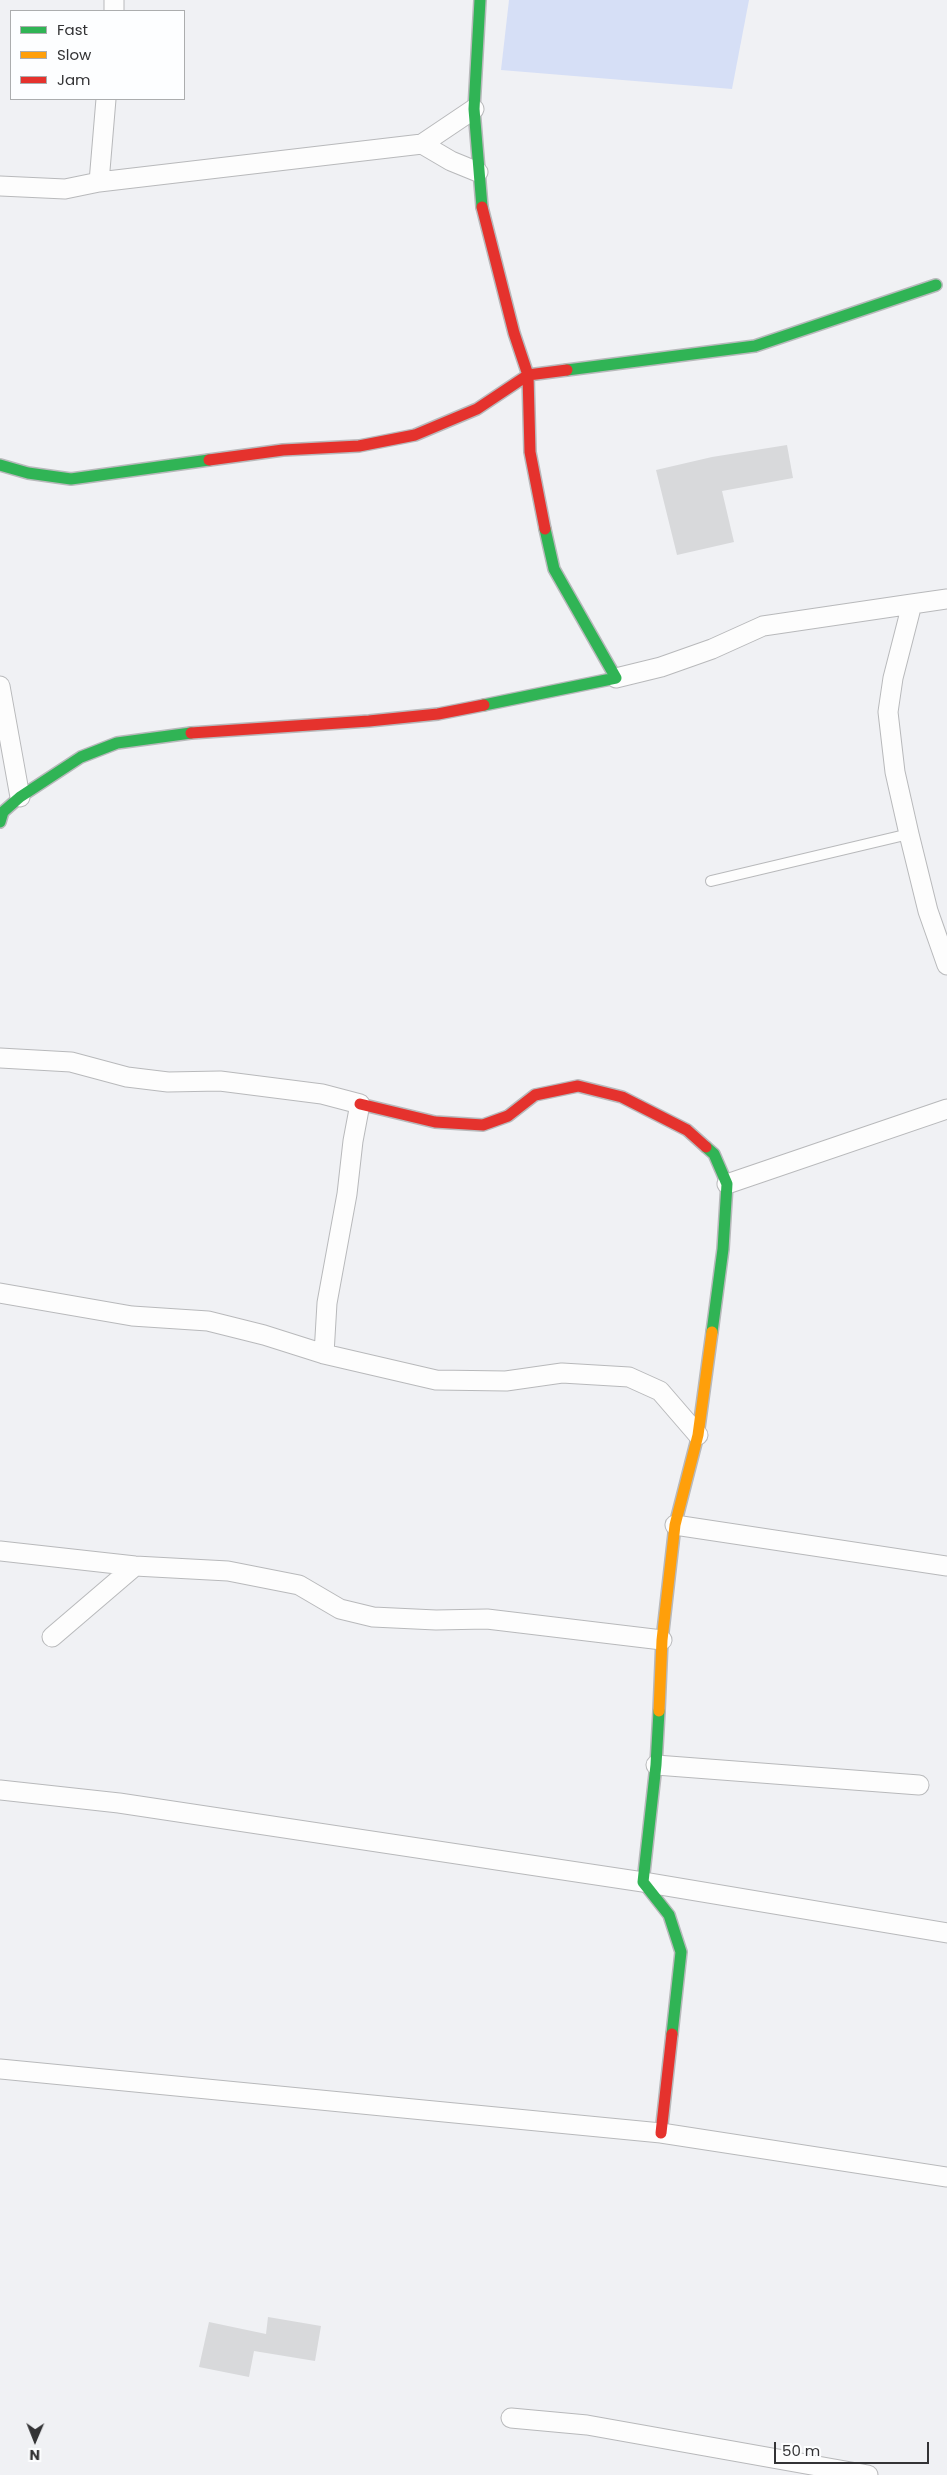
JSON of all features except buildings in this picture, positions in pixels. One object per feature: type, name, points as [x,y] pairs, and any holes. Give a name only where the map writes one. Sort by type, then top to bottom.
[{"type":"street","points":[[480,0],[474,109],[478,172],[483,216],[514,334],[528,375],[530,452],[554,569],[616,678]]},
{"type":"street","points":[[99,182],[106,100]]},
{"type":"street","points":[[0,186],[65,189],[99,182],[422,144],[474,109]]},
{"type":"street","points":[[422,144],[478,172]]},
{"type":"street","points":[[0,464],[28,473],[71,479],[283,450],[359,446],[415,435],[477,410],[528,375],[754,346],[936,285]]},
{"type":"street","points":[[1,816],[20,797],[81,757],[117,743],[196,732],[369,721],[438,714],[661,667],[712,649],[763,626],[947,599]]},
{"type":"street","points":[[912,604],[893,678],[888,712],[895,772],[909,834],[928,911],[947,965]]},
{"type":"street","points":[[0,686],[20,797]]},
{"type":"street","points":[[0,1058],[71,1062],[127,1077],[160,1081],[220,1081],[322,1094],[436,1122],[483,1125],[508,1116],[535,1095],[578,1086],[622,1097],[687,1130],[714,1154],[727,1184],[723,1249],[698,1435],[675,1525],[662,1640],[656,1765],[643,1882],[669,1915],[681,1952],[661,2133]]},
{"type":"street","points":[[324,1354],[327,1303],[347,1194],[360,1104]]},
{"type":"street","points":[[727,1184],[947,1109]]},
{"type":"street","points":[[0,1293],[132,1316],[208,1321],[264,1335],[324,1354],[436,1380],[506,1381],[562,1373],[629,1377],[660,1391],[698,1435]]},
{"type":"street","points":[[675,1525],[947,1566]]},
{"type":"street","points":[[0,1551],[135,1566],[228,1571],[299,1585],[340,1609],[373,1617],[436,1620],[487,1619],[662,1640]]},
{"type":"street","points":[[52,1637],[135,1566]]},
{"type":"street","points":[[656,1765],[919,1785]]},
{"type":"street","points":[[0,1790],[119,1803],[643,1882],[947,1933]]},
{"type":"street","points":[[0,2069],[661,2133],[947,2177]]},
{"type":"street","points":[[511,2418],[586,2425],[868,2475]]},
{"type":"lane","points":[[711,882],[909,834]]},
{"type":"shaded area","points":[[509,0],[749,0],[732,89],[501,70]]},
{"type":"traffic: fast","points":[[480,0],[474,109],[482,207]]},
{"type":"traffic: fast","points":[[567,370],[755,346],[936,285]]},
{"type":"traffic: fast","points":[[0,465],[28,473],[71,479],[209,460]]},
{"type":"traffic: fast","points":[[484,705],[616,678],[554,569],[545,529]]},
{"type":"traffic: fast","points":[[0,822],[3,812],[20,797],[81,757],[117,743],[191,733]]},
{"type":"traffic: fast","points":[[706,1147],[714,1154],[727,1184],[723,1249],[712,1332]]},
{"type":"traffic: fast","points":[[659,1711],[656,1765],[643,1882],[669,1915],[681,1952],[672,2034]]},
{"type":"traffic: slow","points":[[659,1711],[662,1640],[675,1525],[698,1435],[712,1332]]},
{"type":"traffic: jam","points":[[482,207],[514,333],[528,375],[530,452],[545,529]]},
{"type":"traffic: jam","points":[[209,460],[283,450],[359,446],[415,435],[477,409],[528,375],[567,370]]},
{"type":"traffic: jam","points":[[191,733],[369,721],[438,714],[484,705]]},
{"type":"traffic: jam","points":[[360,1104],[435,1122],[483,1125],[508,1116],[535,1095],[578,1086],[622,1097],[687,1130],[706,1147]]},
{"type":"traffic: jam","points":[[661,2133],[672,2034]]}]
